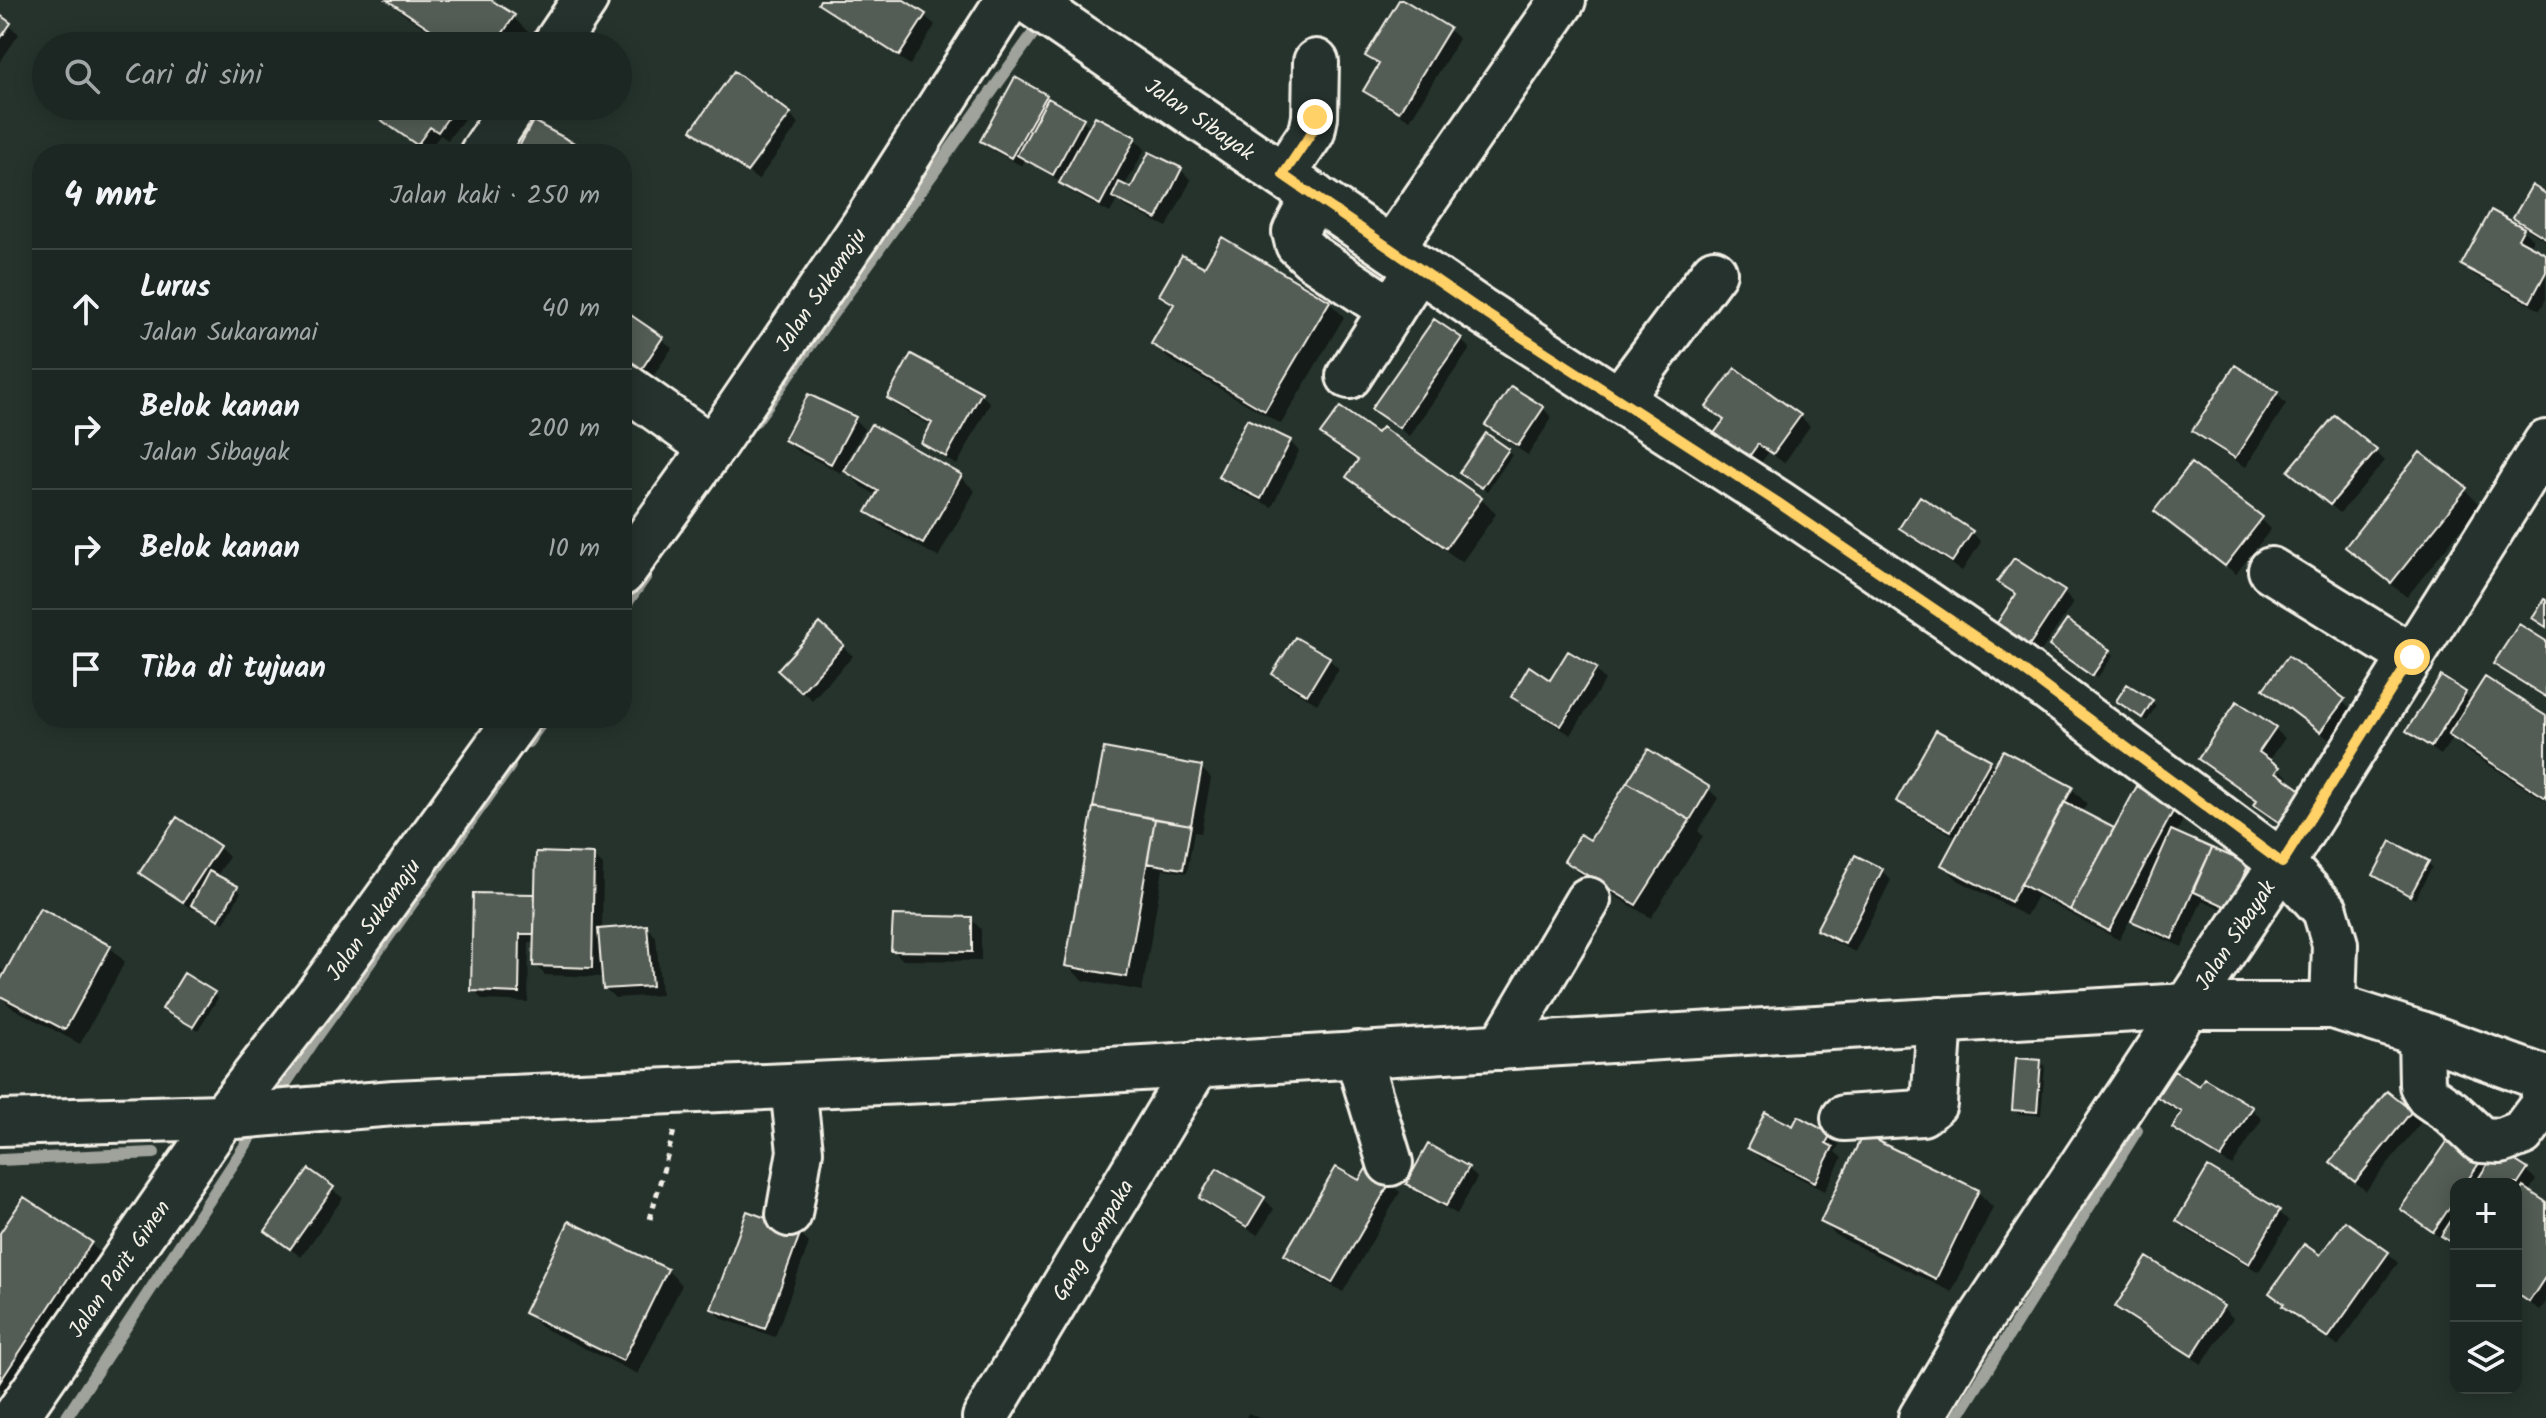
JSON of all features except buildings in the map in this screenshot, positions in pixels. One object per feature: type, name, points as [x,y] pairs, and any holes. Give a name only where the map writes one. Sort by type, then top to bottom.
[{"type":"street","points":[[563,32],[585,0]]},
{"type":"street","name":"Jalan Sukamaju","points":[[632,559],[862,228],[1008,0]]},
{"type":"street","name":"Jalan Sibayak","points":[[1027,0],[1405,259],[1777,502],[2009,660],[2282,863],[2325,910],[2335,944],[2333,1006]]},
{"type":"street","points":[[1349,376],[1391,310],[1405,259],[1563,0]]},
{"type":"street","points":[[1316,62],[1315,117],[1299,185],[1295,232],[1298,244],[1312,257],[1391,310]]},
{"type":"street","points":[[489,144],[505,120]]},
{"type":"street","points":[[1619,400],[1714,272]]},
{"type":"street","points":[[632,391],[712,448]]},
{"type":"street","points":[[2282,863],[2546,443]]},
{"type":"street","points":[[2271,570],[2412,657]]},
{"type":"street","name":"Jalan Sukamaju","points":[[231,1116],[511,728]]},
{"type":"street","name":"Jalan Sibayak","points":[[1921,1418],[1977,1324],[2282,863]]},
{"type":"street","points":[[1501,1047],[1588,900]]},
{"type":"street","points":[[0,1123],[231,1116],[394,1103],[793,1087],[2186,1006],[2333,1006],[2421,1034],[2546,1079],[2543,1105],[2522,1133],[2501,1141],[2481,1140],[2428,1096],[2422,1085],[2421,1034]]},
{"type":"street","points":[[1844,1118],[1922,1113],[1934,1104],[1940,1020]]},
{"type":"street","points":[[1357,1054],[1390,1163]]},
{"type":"street","name":"Gang Cempaka","points":[[1000,1413],[1198,1063]]},
{"type":"street","points":[[789,1214],[800,1151],[793,1087]]},
{"type":"street","name":"Jalan Parit Ginen","points":[[15,1418],[231,1116]]},
{"type":"path","points":[[650,1219],[685,1089]]},
{"type":"waterway","points":[[756,421],[1037,28]]},
{"type":"waterway","points":[[632,596],[646,576]]},
{"type":"waterway","points":[[528,742],[538,728]]},
{"type":"waterway","points":[[274,1101],[510,766]]},
{"type":"waterway","points":[[66,1418],[260,1123]]},
{"type":"waterway","points":[[1957,1418],[2137,1130]]},
{"type":"waterway","points":[[0,1160],[154,1153]]},
{"type":"route","points":[[1315,117],[1312,132],[1283,175],[1477,308],[1777,502],[2009,660],[2282,863],[2412,657]]}]
